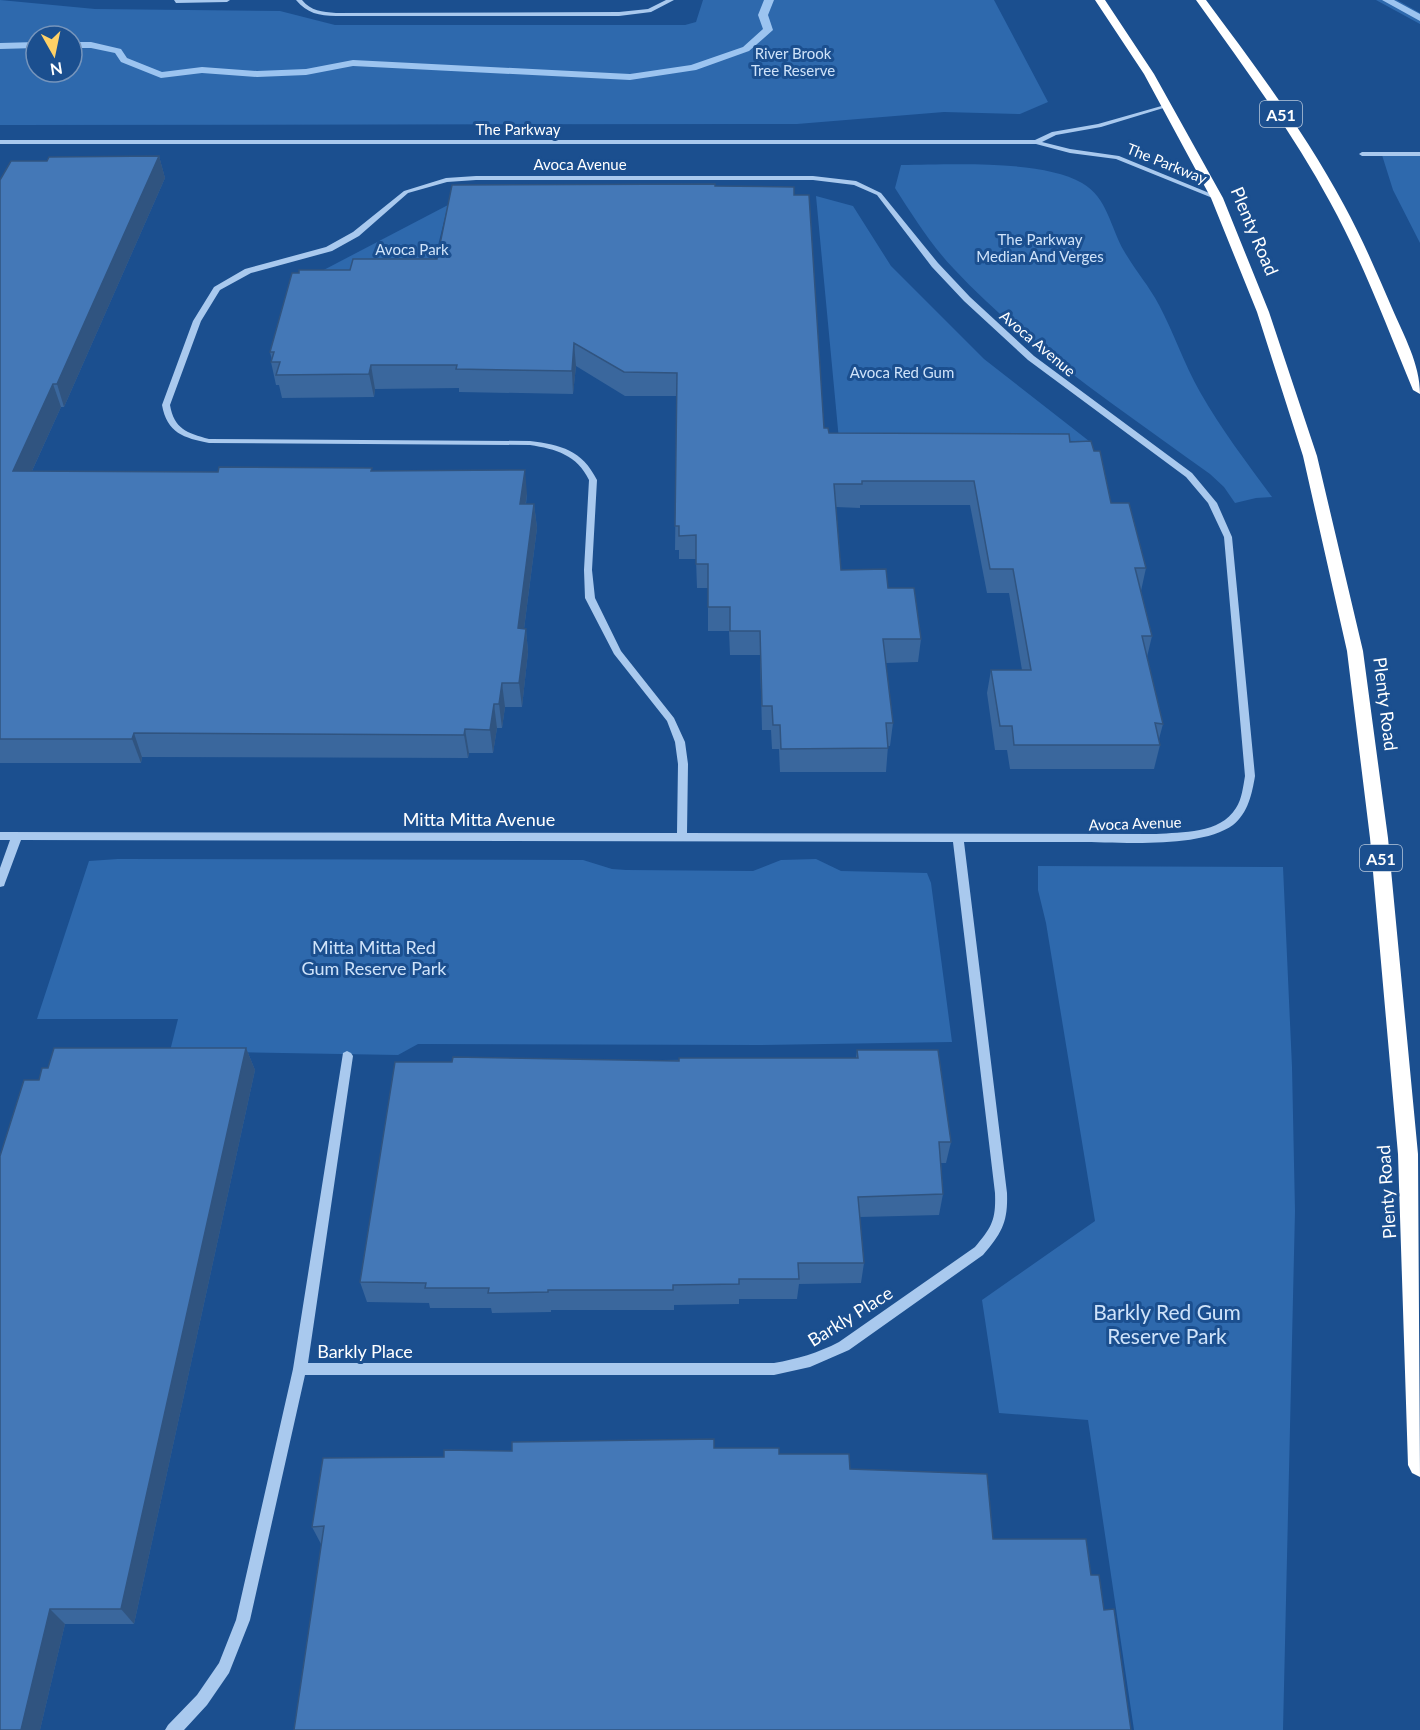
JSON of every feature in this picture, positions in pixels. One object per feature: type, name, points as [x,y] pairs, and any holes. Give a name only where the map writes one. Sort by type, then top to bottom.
[{"type":"highway","name":"Plenty Road","points":[[1100,0],[1167,106],[1217,198],[1263,312],[1310,456],[1355,651],[1379,838],[1414,1155],[1420,1465]]},
{"type":"highway","name":"A51","points":[[1201,0],[1256,74],[1330,192],[1353,234],[1420,390]]},
{"type":"street","points":[[176,1],[227,0]]},
{"type":"street","points":[[299,0],[310,10],[340,14],[619,14],[649,11],[671,0]]},
{"type":"street","name":"The Parkway","points":[[1036,142],[1054,133],[1100,126],[1167,106]]},
{"type":"street","name":"The Parkway","points":[[0,142],[1036,142],[1070,151],[1117,157],[1217,198]]},
{"type":"street","points":[[1362,154],[1420,154]]},
{"type":"street","name":"Avoca Avenue","points":[[682,836],[683,764],[677,734],[671,720],[617,652],[590,598],[588,570],[594,492],[589,469],[566,450],[530,443],[241,442],[209,441],[187,436],[177,430],[167,417],[166,405],[197,321],[217,289],[248,271],[329,249],[356,234],[406,192],[425,184],[446,180],[813,178],[853,182],[868,186],[879,194],[934,265],[1031,358],[1177,466],[1201,487],[1222,519],[1228,537],[1250,776],[1248,795],[1237,817],[1215,830],[1156,838],[958,837]]},
{"type":"street","name":"Mitta Mitta Avenue","points":[[0,836],[958,837]]},
{"type":"street","points":[[0,883],[17,836]]},
{"type":"street","name":"Barkly Place","points":[[300,1369],[774,1369],[804,1364],[829,1355],[844,1346],[979,1251],[996,1232],[1002,1217],[1002,1205],[958,837]]},
{"type":"street","name":"Barkly Place","points":[[174,1730],[202,1700],[224,1668],[243,1620],[300,1369],[347,1056]]},
{"type":"green space","name":"River Brook Tree Reserve","points":[[0,0],[95,9],[280,11],[335,25],[685,25],[696,22],[703,0],[994,0],[1048,102],[1020,114],[944,112],[797,124],[0,125]]},
{"type":"green space","points":[[1376,0],[1397,0],[1420,13],[1420,24]]},
{"type":"green space","points":[[1382,155],[1420,155],[1420,243],[1393,190]]},
{"type":"green space","name":"The Parkway Median And Verges","points":[[969,164],[1043,170],[1064,175],[1091,189],[1108,214],[1124,251],[1159,305],[1200,392],[1225,433],[1272,497],[1235,503],[1224,487],[1210,474],[1077,378],[1013,326],[954,269],[923,230],[895,188],[901,165]]},
{"type":"green space","name":"Avoca Red Gum","points":[[816,196],[853,206],[891,266],[984,359],[1089,441],[839,440]]},
{"type":"green space","name":"Avoca Park","points":[[448,205],[431,274],[316,274]]},
{"type":"green space","name":"Mitta Mitta Red Gum Reserve Park","points":[[118,859],[583,860],[612,869],[626,870],[753,871],[781,860],[816,859],[841,871],[927,873],[931,883],[952,1042],[761,1045],[418,1044],[398,1055],[170,1051],[178,1019],[37,1019],[89,861]]},
{"type":"green space","name":"Barkly Red Gum Reserve Park","points":[[1038,866],[1283,867],[1292,1067],[1295,1211],[1283,1730],[1134,1730],[1088,1420],[999,1413],[982,1300],[1095,1221],[1046,923],[1038,890]]},
{"type":"building","points":[[159,156],[57,384],[53,384],[13,471],[218,472],[219,467],[372,468],[371,471],[525,470],[520,504],[534,504],[518,628],[526,629],[519,683],[502,683],[499,704],[494,704],[490,730],[465,729],[464,735],[134,733],[132,739],[0,739],[0,180],[11,161],[47,161],[49,157]]},
{"type":"building","points":[[715,184],[715,186],[794,187],[794,195],[809,195],[824,428],[828,428],[829,433],[1069,434],[1070,442],[1091,441],[1094,451],[1100,451],[1111,503],[1129,503],[1146,568],[1135,568],[1152,636],[1142,636],[1163,724],[1155,723],[1160,745],[1014,745],[1012,726],[1000,726],[991,670],[1031,670],[1013,569],[990,569],[974,481],[862,481],[862,484],[834,484],[841,570],[886,569],[888,588],[914,588],[921,639],[883,639],[893,723],[886,723],[888,748],[781,749],[780,725],[773,725],[772,706],[762,706],[760,631],[730,631],[730,607],[708,607],[708,564],[696,564],[696,535],[679,536],[679,526],[675,526],[677,373],[624,372],[574,343],[572,371],[456,369],[457,365],[371,365],[369,374],[276,375],[280,362],[271,362],[274,352],[270,352],[292,273],[299,273],[299,270],[350,270],[353,259],[437,259],[452,185]]},
{"type":"building","points":[[54,1048],[246,1048],[121,1609],[50,1609],[21,1730],[0,1730],[0,1156],[24,1080],[39,1080],[42,1068],[48,1068]]},
{"type":"building","points":[[857,1050],[938,1050],[951,1142],[939,1142],[943,1194],[858,1197],[864,1263],[798,1263],[799,1279],[739,1279],[739,1284],[673,1285],[673,1290],[548,1290],[548,1292],[488,1293],[489,1288],[425,1288],[426,1283],[360,1282],[395,1062],[452,1062],[453,1057],[679,1061],[679,1058],[858,1058]]},
{"type":"building","points":[[714,1439],[714,1448],[779,1448],[779,1454],[849,1454],[850,1469],[987,1474],[993,1539],[1086,1539],[1091,1575],[1099,1575],[1104,1610],[1114,1609],[1131,1730],[294,1730],[324,1526],[312,1527],[323,1458],[444,1457],[444,1450],[512,1451],[512,1442]]},
{"type":"waterway","points":[[84,45],[118,51],[124,60],[161,75],[202,70],[257,74],[306,72],[353,63],[630,77],[693,68],[746,49],[768,30],[763,15],[769,0]]},
{"type":"waterway","points":[[1387,0],[1420,18]]},
{"type":"waterway","points":[[0,46],[24,45]]}]
